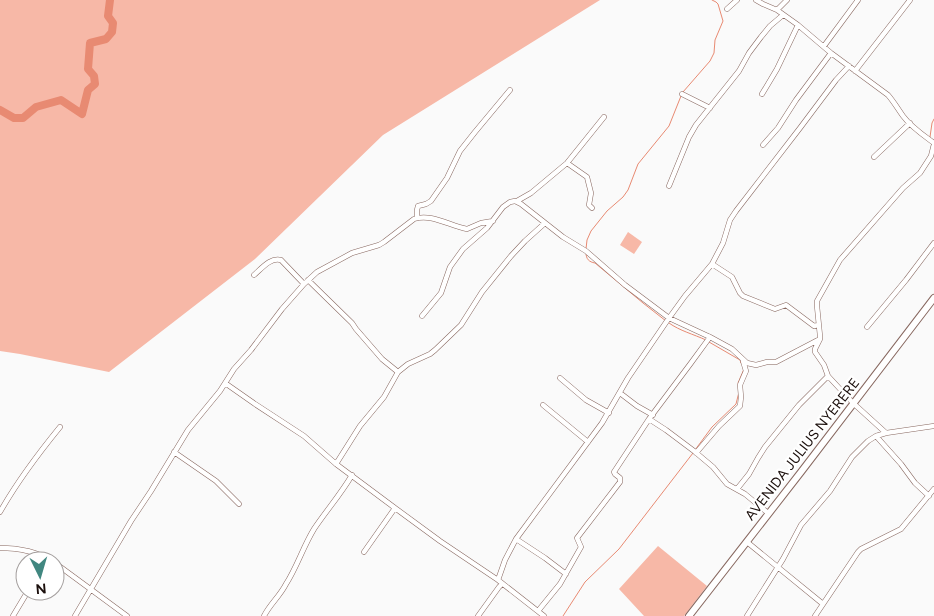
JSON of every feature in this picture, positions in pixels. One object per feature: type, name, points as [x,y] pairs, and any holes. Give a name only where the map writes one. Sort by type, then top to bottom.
[{"type":"street","points":[[727,9],[737,0]]},
{"type":"street","points":[[756,0],[777,10],[798,25],[831,53],[888,95],[904,117],[934,144],[931,156],[920,173],[903,188],[840,260],[817,302],[820,339],[815,352],[824,365],[828,376],[853,403],[886,433]]},
{"type":"street","points":[[777,10],[787,0]]},
{"type":"street","points":[[824,46],[858,0]]},
{"type":"street","points":[[856,71],[910,0]]},
{"type":"street","points":[[669,186],[689,137],[696,125],[739,70],[761,37],[783,15]]},
{"type":"street","points":[[762,94],[777,69],[798,25]]},
{"type":"street","points":[[763,145],[778,128],[831,53]]},
{"type":"street","points":[[478,616],[499,587],[505,560],[516,539],[588,442],[608,413],[628,378],[669,318],[712,264],[723,243],[730,220],[736,211],[836,80],[849,66]]},
{"type":"street","points":[[417,218],[418,206],[431,201],[447,178],[460,151],[510,90]]},
{"type":"street","points":[[682,94],[710,108]]},
{"type":"street","points":[[422,316],[441,293],[448,269],[463,250],[487,228],[505,205],[531,193],[567,163],[604,117]]},
{"type":"street","points":[[874,157],[910,123]]},
{"type":"street","points":[[567,163],[587,177],[590,193],[589,204],[592,208]]},
{"type":"street","points":[[517,201],[563,238],[586,251],[669,318],[732,349],[747,363],[756,365],[776,362],[820,339]]},
{"type":"street","points":[[75,616],[130,521],[188,430],[234,369],[306,282],[317,272],[352,253],[379,245],[417,218],[430,218],[467,230],[481,223],[493,221]]},
{"type":"street","points":[[336,464],[360,426],[384,397],[398,372],[408,364],[430,354],[461,325],[482,292],[511,256],[545,223]]},
{"type":"street","points":[[867,327],[934,243]]},
{"type":"street","points":[[254,275],[273,259],[282,260],[352,323],[382,358],[398,372]]},
{"type":"street","points":[[712,264],[732,277],[743,296],[775,309],[786,305],[807,322],[814,326],[818,325]]},
{"type":"street","name":"AVENIDA JULIUS NYERERE","points":[[689,616],[934,299]]},
{"type":"street","points":[[538,611],[560,584],[581,547],[577,538],[620,482],[620,478],[614,472],[649,420],[710,337]]},
{"type":"street","points":[[696,453],[719,426],[740,406],[740,385],[746,372],[740,355]]},
{"type":"street","points":[[737,489],[749,474],[765,447],[799,405],[828,376]]},
{"type":"street","points":[[560,378],[586,400],[608,413]]},
{"type":"street","points":[[225,383],[304,436],[336,464],[544,616]]},
{"type":"street","points":[[620,393],[653,415]]},
{"type":"street","points":[[543,405],[588,442]]},
{"type":"street","points":[[649,420],[666,430],[696,453],[713,467],[727,484],[745,494],[768,513]]},
{"type":"street","points":[[747,616],[790,548],[801,525],[830,491],[852,457],[868,441],[876,436],[934,426]]},
{"type":"street","points":[[0,512],[34,459],[60,427]]},
{"type":"street","points":[[876,436],[901,464],[914,483],[928,496]]},
{"type":"street","points":[[174,452],[216,481],[239,504]]},
{"type":"street","points":[[264,616],[288,582],[315,528],[352,475]]},
{"type":"street","points":[[815,616],[858,552],[900,529],[934,490]]},
{"type":"street","points":[[364,552],[396,508]]},
{"type":"street","points":[[516,539],[566,574]]},
{"type":"street","points":[[747,542],[823,604]]},
{"type":"street","points":[[0,548],[30,551]]},
{"type":"street","points":[[65,570],[128,616]]},
{"type":"street","points":[[13,616],[22,601]]},
{"type":"shaded area","points":[[0,0],[600,0],[383,135],[255,259],[109,372],[0,351]]},
{"type":"shaded area","points":[[628,232],[642,242],[634,254],[620,245]]},
{"type":"shaded area","points":[[658,546],[707,586],[684,616],[644,616],[619,589]]},
{"type":"waterway","points":[[0,110],[14,118],[23,118],[36,107],[61,100],[82,114],[88,90],[95,84],[94,76],[88,69],[90,43],[106,39],[112,32],[113,23],[108,16],[110,0]]},
{"type":"waterway","points":[[683,92],[710,61],[714,53],[715,40],[723,21],[718,4],[712,0]]},
{"type":"waterway","points":[[586,249],[591,231],[607,211],[623,197],[628,190],[638,164],[669,126],[681,96]]},
{"type":"waterway","points":[[930,137],[934,119]]},
{"type":"waterway","points":[[586,253],[590,261],[595,263],[666,321]]},
{"type":"waterway","points":[[669,323],[706,340]]},
{"type":"waterway","points":[[709,342],[740,360],[741,363]]},
{"type":"waterway","points":[[738,383],[744,369]]},
{"type":"waterway","points":[[695,450],[712,427],[736,404],[739,392]]},
{"type":"waterway","points":[[563,616],[585,582],[619,549],[693,453]]}]
